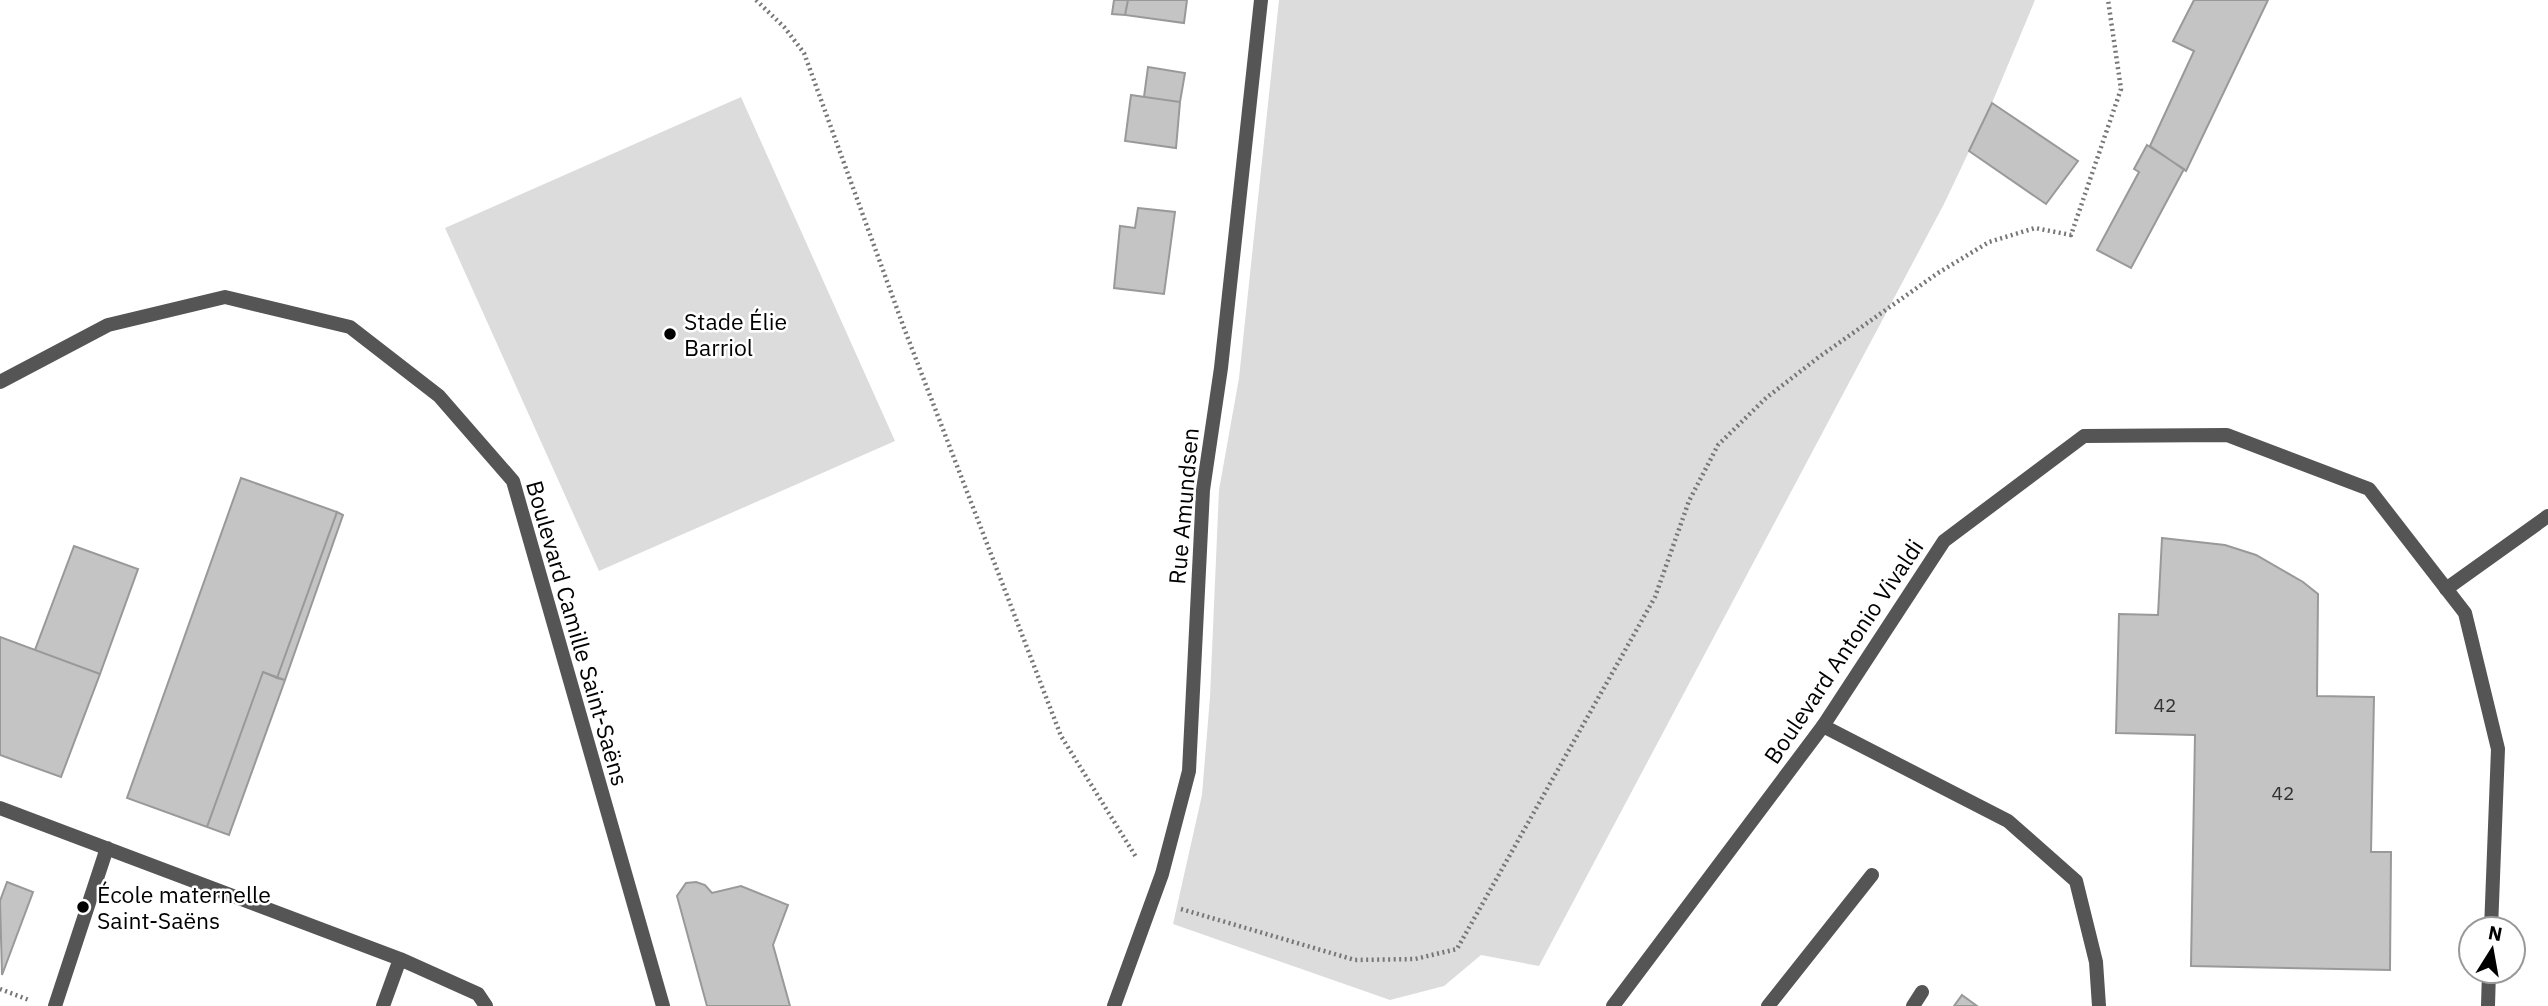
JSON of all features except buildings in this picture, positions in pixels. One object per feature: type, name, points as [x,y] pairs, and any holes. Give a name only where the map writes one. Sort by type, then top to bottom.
[{"type":"street","name":"Rue Amundsen","points":[[1114,1006],[1162,874],[1189,771],[1203,490],[1222,368],[1261,0]]},
{"type":"street","name":"Boulevard Camille Saint-Saëns","points":[[0,382],[108,326],[225,297],[350,327],[439,396],[513,481],[663,1006]]},
{"type":"street","name":"Boulevard Antonio Vivaldi","points":[[1613,1006],[1824,726],[1944,541],[2084,436],[2227,435],[2368,489],[2465,613],[2498,749],[2492,915]]},
{"type":"street","points":[[2446,589],[2548,516]]},
{"type":"street","points":[[1824,726],[2008,821],[2076,881],[2096,962],[2099,1006]]},
{"type":"street","points":[[0,808],[400,959],[478,994],[486,1006]]},
{"type":"street","points":[[55,1006],[107,848]]},
{"type":"street","points":[[1768,1006],[1871,875]]},
{"type":"street","points":[[383,1006],[400,959]]},
{"type":"street","points":[[2488,1006],[2489,985]]},
{"type":"street","points":[[1913,1006],[1923,992]]},
{"type":"path","points":[[755,0],[785,28],[804,53],[904,328],[1061,736],[1140,863],[1162,874]]},
{"type":"path","points":[[1153,902],[1356,960],[1415,958],[1457,948],[1655,597],[1689,501],[1718,445],[1766,398],[1819,357],[1938,273],[1989,242],[2035,228],[2071,236],[2121,89],[2108,0]]},
{"type":"path","points":[[0,989],[33,1002]]},
{"type":"shaded area","points":[[1279,0],[2035,0],[1992,103],[1944,204],[1539,966],[1481,955],[1444,986],[1390,1000],[1173,924],[1202,795],[1210,697],[1219,490],[1239,378]]},
{"type":"shaded area","name":"Stade Élie Barriol","points":[[741,97],[895,441],[599,571],[445,228]]},
{"type":"place","name":"Stade Élie Barriol","points":[[670,334]]},
{"type":"place","name":"École maternelle Saint-Saëns","points":[[83,907]]}]
